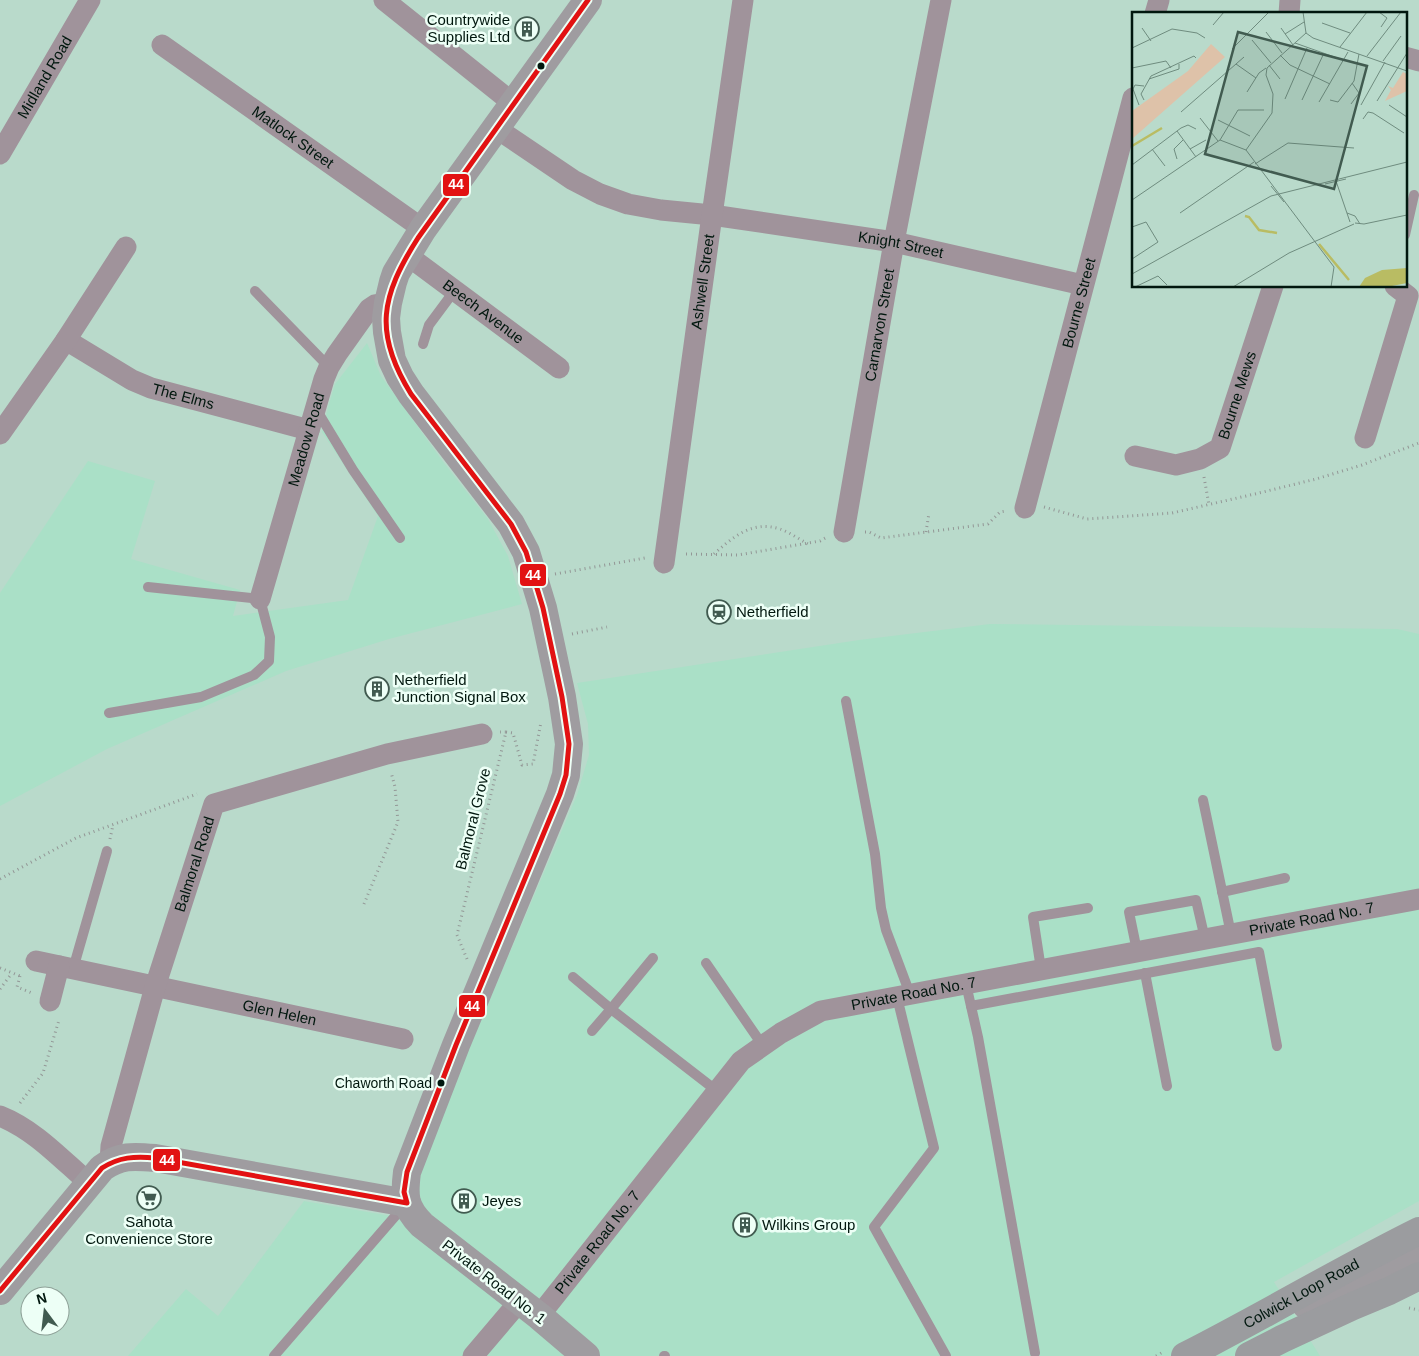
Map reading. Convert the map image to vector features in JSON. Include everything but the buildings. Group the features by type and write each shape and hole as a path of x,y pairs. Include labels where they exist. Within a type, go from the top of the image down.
{"main road":[{"name":"Colwick Loop Road","path":"1185,1356 1238,1330 1325,1280 1417,1251"},
{"name":"Colwick Loop Road","path":"1249,1356 1291,1334 1390,1291 1417,1251"}],"street":[{"name":"Midland Road","path":"0,154 90,0"},
{"path":"384,0 514,104"},
{"path":"0,1291 102,1168 122,1158 134,1156 155,1158 407,1203 404,1192 409,1166 473,1003 560,794 566,775 569,744 554,722 543,608 526,552 511,524 400,377 392,360 387,310 396,272 422,229 588,0"},
{"name":"Ashwell Street","path":"664,563 744,0"},
{"name":"Carnarvon Street","path":"844,532 894,242 941,0"},
{"path":"1151,0 1159,0"},
{"name":"Matlock Street","path":"162,45 422,229"},
{"path":"1406,56 1419,61"},
{"name":"Bourne Street","path":"1025,508 1132,102"},
{"name":"Knight Street","path":"496,128 573,180 600,194 628,204 894,242 1083,285"},
{"path":"0,434 66,340 126,248"},
{"name":"Beech Avenue","path":"407,255 559,368"},
{"name":"Bourne Mews","path":"1135,456 1176,464 1200,460 1220,448 1271,288"},
{"path":"1365,438 1408,296 1398,288"},
{"name":"Meadow Road","path":"260,600 329,367 369,309 375,305 387,310"},
{"name":"The Elms","path":"66,340 132,380 151,388 310,430"},
{"name":"Balmoral Road","path":"110,1163 111,1146 156,987 214,804 387,754 482,734"},
{"name":"Private Road No. 7","path":"473,1356 529,1309 741,1061 781,1032 821,1011 1419,899"},
{"name":"Glen Helen","path":"36,961 403,1039"},
{"path":"55,1009 66,967"},
{"path":"4,1118 35,1135 89,1184"},
{"name":"Private Road No. 1","path":"407,1203 416,1220 422,1226 586,1356"},
{"path":"1206,1356 1417,1251"}],"lane":[{"path":"1406,231 1414,195"},
{"path":"423,344 428,325 455,290"},
{"path":"255,291 329,367"},
{"path":"316,408 353,470 400,538"},
{"path":"109,712 201,697 254,675 268,661 270,637 260,600 148,586"},
{"path":"846,701 875,854 881,908 904,995 934,1148 874,1228 946,1356"},
{"path":"1203,800 1231,934"},
{"path":"66,967 107,851"},
{"path":"1222,892 1286,878"},
{"path":"1137,952 1129,912 1196,900 1205,939"},
{"path":"1041,969 1032,917 1088,908"},
{"path":"971,1006 1259,952 1277,1046"},
{"path":"592,1031 652,958"},
{"path":"706,963 763,1046"},
{"path":"1145,973 1167,1086"},
{"path":"573,977 611,1009 717,1091"},
{"path":"966,984 978,1037 1035,1353"},
{"path":"274,1356 407,1203"}],"path":[{"path":"1204,481 1209,504"},
{"path":"926,532 929,513"},
{"path":"713,554 732,538 760,526 780,529 808,544"},
{"path":"570,571 639,559"},
{"path":"567,635 607,627"},
{"path":"482,734 513,733 522,765 533,764 554,722"},
{"name":"Balmoral Grove","path":"457,936 506,732"},
{"path":"364,904 398,822 395,787 387,754"},
{"path":"0,879 76,838 204,792 214,804"},
{"path":"0,989 12,973"},
{"path":"4,1118 42,1073 55,1009"}],"shaded area":[{"path":"367,343 381,376 444,463 488,519 508,556 522,604 389,639 286,671 107,749 0,806 0,593 88,461 155,481 131,559 240,590 233,616 348,600 378,516 322,432 335,384"},
{"path":"990,624 1397,629 1419,634 1419,1201 1274,1282 1320,1356 128,1356 186,1289 218,1316 304,1201 397,1217 577,795 589,755 588,724 577,683 859,640"}],"transit line":[{"name":"44","path":"0,1291 102,1168 121,1159 134,1157 155,1158 407,1203 404,1192 407,1172 456,1045 560,794 566,775 569,744 562,697 543,608 526,552 511,524 411,394 391,352 386,315 396,278 418,238 588,0"}],"place":[{"name":"Countrywide Supplies Ltd","path":"527,29"},
{"name":"Netherfield","path":"719,612"},
{"name":"Netherfield Junction Signal Box","path":"377,689"},
{"name":"Chaworth Road","path":"441,1083"},
{"name":"Sahota Convenience Store","path":"149,1198"},
{"name":"Jeyes","path":"464,1201"},
{"name":"Wilkins Group","path":"745,1225"}]}
